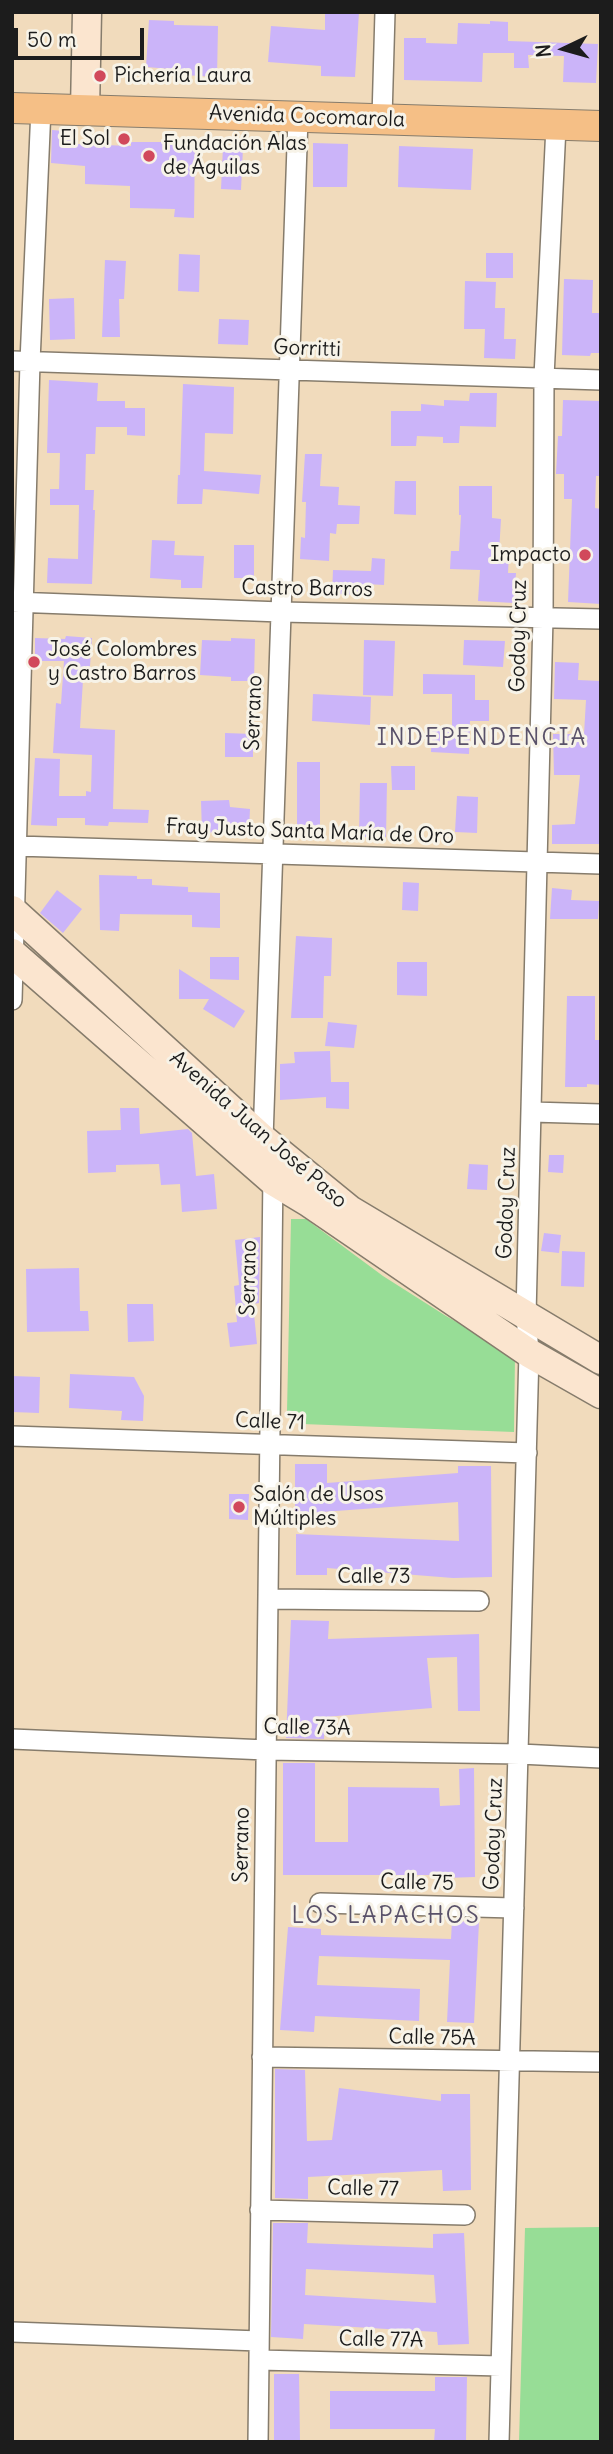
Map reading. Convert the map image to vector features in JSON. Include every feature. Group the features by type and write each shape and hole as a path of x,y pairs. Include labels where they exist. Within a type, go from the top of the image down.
{"main road":[{"path":"85,110 87,12"},
{"name":"Avenida Cocomarola","path":"26,108 601,126"},
{"name":"Avenida Juan José Paso","path":"14,912 263,1139 350,1210 601,1360"},
{"name":"Avenida Juan José Paso","path":"13,953 273,1181 319,1209 529,1353 601,1394"}],"street":[{"path":"382,118 385,12"},
{"path":"12,1000 17,846 26,108"},
{"name":"Serrano","path":"258,2442 273,1181 273,1163 263,1139 298,117"},
{"name":"Godoy Cruz","path":"499,2442 527,1453 529,1353 526,1315 543,617 544,377 556,126"},
{"name":"Gorritti","path":"21,361 601,380"},
{"name":"Castro Barros","path":"18,602 281,612 601,619"},
{"name":"Fray Justo Santa María de Oro","path":"17,846 601,864"},
{"path":"532,1112 601,1114"},
{"name":"Calle 71","path":"12,1436 527,1453"},
{"name":"Calle 73","path":"269,1599 480,1601"},
{"name":"Calle 73A","path":"12,1740 266,1750 601,1758"},
{"name":"Calle 75","path":"320,1903 513,1908"},
{"name":"Calle 75A","path":"262,2057 601,2062"},
{"name":"Calle 77","path":"260,2210 465,2214"},
{"name":"Calle 77A","path":"12,2332 501,2366"}],"green space":[{"path":"291,1219 306,1219 383,1276 515,1355 514,1432 302,1424 287,1412"},
{"path":"601,2227 601,2442 519,2442 525,2228"}],"building":[{"path":"325,12 359,12 355,77 321,76 321,66 268,62 271,26 325,30"},
{"path":"149,20 174,21 174,25 218,26 217,77 183,75 183,70 146,67"},
{"path":"490,21 508,22 508,41 598,44 596,83 563,82 564,56 528,55 529,68 514,68 514,53 483,53 482,82 404,80 404,38 426,38 426,43 457,44 458,23 490,24"},
{"path":"52,130 78,132 77,144 131,146 131,142 163,142 163,137 176,137 176,146 195,146 194,218 174,217 175,209 130,208 130,186 85,184 85,166 51,163"},
{"path":"313,143 348,144 347,187 313,187"},
{"path":"399,146 473,149 471,190 398,187"},
{"path":"223,147 243,148 241,190 221,189"},
{"path":"486,253 513,253 513,278 486,278"},
{"path":"179,254 200,255 199,292 178,291"},
{"path":"105,260 126,261 124,299 119,299 120,337 102,337"},
{"path":"564,279 593,280 592,313 601,313 601,353 591,353 590,356 562,355"},
{"path":"465,281 496,282 495,308 505,308 504,339 516,339 515,359 484,358 485,329 464,329"},
{"path":"74,298 75,339 50,340 49,299"},
{"path":"219,319 249,320 248,345 218,344"},
{"path":"49,380 98,383 97,401 125,401 125,408 145,408 145,436 127,435 127,427 96,427 95,454 86,454 85,490 94,490 95,510 92,584 47,583 48,558 78,559 79,505 50,505 50,489 59,489 60,453 47,453"},
{"path":"183,384 234,387 233,434 205,433 204,471 261,475 259,494 203,489 202,504 177,504"},
{"path":"470,393 497,393 496,427 460,426 459,443 443,443 443,437 417,436 416,446 391,446 391,411 421,411 421,404 444,406 444,400 469,401"},
{"path":"563,400 601,401 601,476 596,476 595,508 601,509 601,604 568,602 572,499 564,499 564,474 556,474 558,436 562,436"},
{"path":"305,454 322,454 320,486 339,487 338,505 360,506 359,524 337,524 336,534 330,533 329,561 300,559 301,537 305,538 306,502 302,502"},
{"path":"395,481 416,481 416,515 394,514"},
{"path":"459,486 492,486 492,518 501,519 499,553 509,553 508,573 516,573 514,603 478,601 480,570 450,569 451,551 459,551"},
{"path":"152,540 175,541 174,555 204,556 202,588 181,588 181,580 150,578"},
{"path":"234,545 254,545 254,578 234,578"},
{"path":"372,558 385,559 384,585 366,584 366,595 332,594 333,570 371,571"},
{"path":"66,636 92,638 89,680 83,680 80,728 115,730 113,809 149,810 148,823 109,822 108,826 85,825 85,818 57,818 57,826 31,825 35,758 60,759 59,796 86,796 86,791 91,792 92,755 53,753 56,703 61,704 64,661 35,661 35,638 65,639"},
{"path":"231,638 255,639 254,681 231,681 231,677 200,675 202,640 231,641"},
{"path":"364,640 395,641 393,696 363,695"},
{"path":"464,640 505,641 503,667 463,665"},
{"path":"555,662 579,663 578,680 601,681 601,844 552,844 552,825 575,824 580,775 554,775 553,734 584,734 586,700 554,699"},
{"path":"423,674 475,675 475,700 489,700 489,721 470,721 469,754 431,752 432,726 452,726 452,694 423,694"},
{"path":"313,694 371,697 370,725 312,721"},
{"path":"225,733 253,734 253,757 225,757"},
{"path":"297,762 320,762 320,834 297,834"},
{"path":"391,766 415,766 415,790 392,790"},
{"path":"360,783 387,783 386,837 359,837"},
{"path":"457,796 478,797 477,833 455,832"},
{"path":"229,800 230,807 250,809 249,829 222,828 222,832 202,833 201,801"},
{"path":"99,875 137,876 137,879 152,879 152,885 188,887 188,892 220,893 220,928 192,927 192,915 120,914 119,931 100,930"},
{"path":"403,882 419,883 418,911 402,910"},
{"path":"552,888 572,890 571,900 599,901 598,919 550,919"},
{"path":"57,890 82,909 63,933 40,913"},
{"path":"296,936 332,938 331,976 324,976 323,1018 291,1018"},
{"path":"210,957 239,957 239,980 210,979"},
{"path":"397,962 427,962 427,996 397,995"},
{"path":"179,969 245,1011 234,1028 203,1009 209,999 179,999"},
{"path":"567,996 595,996 595,1040 601,1040 601,1085 565,1087"},
{"path":"328,1022 357,1025 354,1048 325,1046"},
{"path":"330,1051 331,1082 349,1082 349,1109 326,1108 326,1097 280,1100 280,1064 295,1063 294,1052"},
{"path":"120,1108 139,1108 140,1134 188,1129 192,1133 196,1176 214,1174 217,1209 182,1212 180,1184 161,1185 159,1164 116,1165 116,1172 88,1173 87,1131 121,1130"},
{"path":"549,1155 564,1155 563,1173 548,1172"},
{"path":"469,1164 488,1165 487,1190 467,1189"},
{"path":"544,1233 561,1235 559,1253 541,1251"},
{"path":"260,1237 259,1303 253,1304 257,1344 230,1347 227,1323 237,1322 234,1286 239,1285 235,1240"},
{"path":"562,1251 585,1252 584,1287 561,1286"},
{"path":"79,1268 80,1311 88,1311 89,1331 27,1332 26,1269"},
{"path":"127,1304 153,1304 154,1341 128,1342"},
{"path":"70,1374 134,1377 144,1396 143,1421 121,1420 122,1411 69,1408"},
{"path":"12,1376 40,1377 39,1413 12,1412"},
{"path":"295,1464 327,1464 327,1483 458,1473 458,1466 491,1466 492,1577 453,1578 327,1568 327,1575 296,1575 296,1534 459,1541 458,1502 295,1514"},
{"name":"Salón de Usos Múltiples","path":"229,1494 249,1494 248,1520 229,1519"},
{"path":"291,1620 329,1621 328,1639 479,1634 480,1711 458,1711 457,1657 427,1658 432,1708 325,1717 324,1739 286,1738"},
{"path":"283,1763 315,1763 315,1842 348,1842 348,1787 439,1788 440,1806 460,1805 459,1769 474,1768 475,1877 283,1875"},
{"path":"452,1921 479,1922 474,2023 447,2022 450,1960 319,1956 317,1985 420,1989 419,2021 315,2016 314,2032 280,2030 288,1927 321,1929 321,1935 451,1939"},
{"path":"275,2069 305,2070 307,2141 332,2140 339,2088 441,2101 441,2094 470,2094 471,2190 443,2191 442,2170 308,2177 308,2199 275,2198"},
{"path":"273,2223 308,2223 307,2243 433,2248 433,2234 464,2233 469,2344 438,2345 437,2332 304,2324 303,2339 271,2337","holes":["306,2269 434,2275 436,2303 305,2295"]},
{"path":"274,2374 299,2374 300,2442 274,2442"},
{"path":"435,2377 467,2377 466,2442 434,2442 435,2429 330,2429 330,2391 435,2391"}],"place":[{"name":"Pichería Laura","path":"100,76"},
{"name":"El Sol","path":"124,139"},
{"name":"Fundación Alas de Águilas","path":"149,156"},
{"name":"Impacto","path":"585,555"},
{"name":"José Colombres y Castro Barros","path":"34,662"},
{"name":"Salón de Usos Múltiples","path":"239,1507"}],"district":[{"name":"INDEPENDENCIA","path":"482,738"},
{"name":"LOS LAPACHOS","path":"386,1916"}]}
